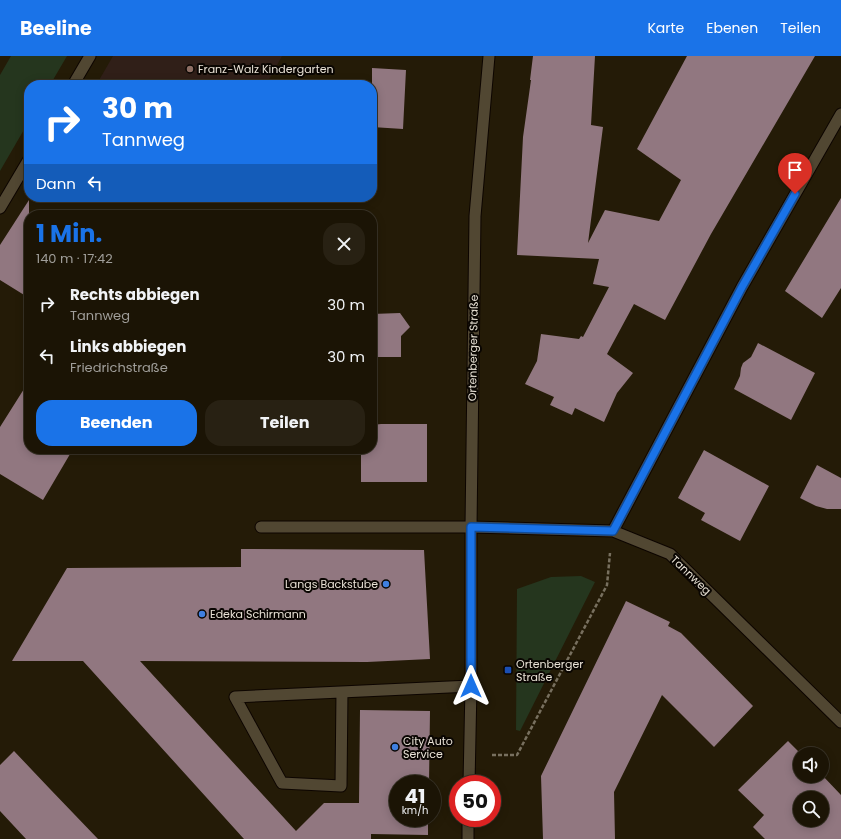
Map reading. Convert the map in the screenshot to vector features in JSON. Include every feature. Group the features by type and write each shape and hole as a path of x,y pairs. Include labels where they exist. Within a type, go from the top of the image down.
{"street":[{"path":"76,80 90,56"},
{"name":"Ortenberger Straße","path":"469,775 476,216 489,56"},
{"path":"613,531 742,287 841,114"},
{"path":"0,208 24,167"},
{"name":"Tannweg","path":"261,527 471,527 613,531 670,554 841,722"},
{"path":"342,692 341,786 282,783 235,697 342,692 471,686"},
{"path":"468,827 468,839"}],"path":[{"path":"469,755 517,755 607,585 613,531"}],"shaded area":[{"name":"Franz-Walz Kindergarten","path":"113,56 282,56 269,80 99,80"}],"green space":[{"path":"11,56 67,56 53,80 24,80 24,130 0,171 0,75"},
{"path":"581,576 595,582 520,731 516,730 517,589 551,577"}],"building":[{"path":"533,56 595,56 591,125 603,127 588,243 605,210 659,221 681,180 637,149 687,56 815,56 711,234 665,320 634,304 607,354 633,373 617,393 604,422 575,408 572,415 550,405 554,397 525,384 537,361 541,334 579,339 581,336 583,337 609,287 593,284 599,259 517,255 523,137"},
{"path":"372,68 406,70 403,129 377,127 377,80 372,80"},
{"path":"841,198 841,288 822,318 785,291"},
{"path":"29,202 29,210 24,210 24,295 0,280 0,245"},
{"path":"400,313 410,327 401,336 401,357 377,357 377,314"},
{"path":"758,343 815,373 791,420 734,389 740,376 743,363 751,357"},
{"path":"24,389 24,454 70,454 43,500 0,474 0,427"},
{"path":"377,424 427,424 427,482 361,482 361,454 377,454"},
{"path":"704,450 769,486 740,541 701,520 705,513 678,498"},
{"path":"817,465 841,478 841,509 827,509 816,506 800,498"},
{"path":"241,549 424,550 430,659 367,662 140,661 296,831 324,803 359,803 360,710 430,711 429,775 389,775 389,827 428,827 428,835 371,834 371,839 244,839 83,661 12,661 67,568 241,567"},
{"path":"626,601 670,622 668,626 681,633 753,706 714,747 662,695 614,792 615,839 543,839 541,776"},
{"path":"788,741 794,747 793,783 829,782 841,795 841,839 765,839 753,827 764,815 738,790"},
{"path":"14,751 98,839 26,839 0,811 0,765"}],"place":[{"name":"Franz-Walz Kindergarten","path":"190,69"},
{"name":"Langs Backstube","path":"386,584"},
{"name":"Edeka Schirmann","path":"202,614"},
{"name":"Ortenberger Straße","path":"508,670"},
{"name":"City Auto Service","path":"395,747"}],"route":[{"path":"471,686 471,527 613,531 742,287 795,194"}]}
